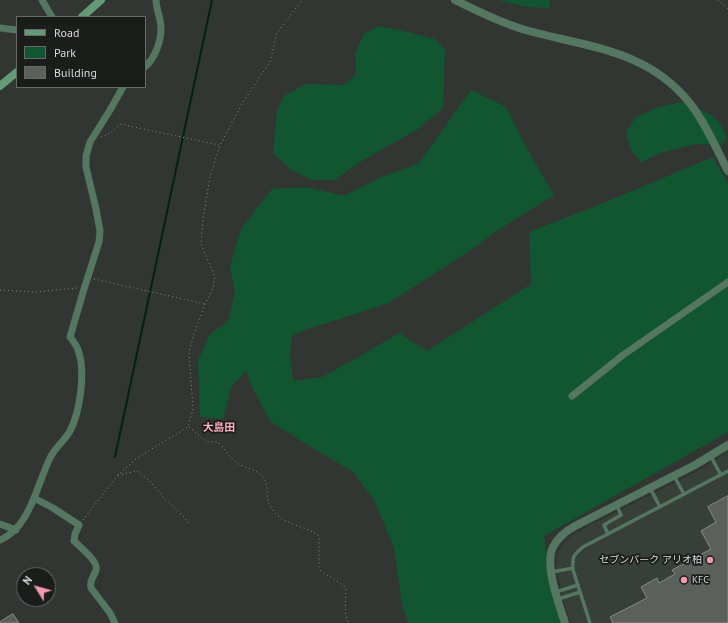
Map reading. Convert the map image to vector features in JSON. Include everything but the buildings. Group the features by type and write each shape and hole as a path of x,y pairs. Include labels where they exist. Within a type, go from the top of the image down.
{"main road":[{"path":"83,16 102,0"},
{"path":"0,86 16,73"}],"street":[{"path":"42,0 51,16"},
{"path":"146,66 150,63 160,42 161,27 156,0"},
{"path":"455,0 477,11 521,29 621,54 654,70 678,90 689,102 710,136 728,171"},
{"path":"0,28 16,30"},
{"path":"0,540 16,530 23,520 34,498 51,456 70,431 77,413 82,374 78,350 70,337 99,242 100,231 86,167 86,156 90,142 122,88"},
{"path":"572,396 623,355 728,282"},
{"path":"565,623 552,572 552,548 560,537 575,526 674,476 728,445"},
{"path":"34,498 53,508 79,525 74,534 74,541 97,565 90,583 91,588 110,613 115,623"},
{"path":"0,524 16,530"}],"lane":[{"path":"711,456 721,475"},
{"path":"590,623 573,568 573,557 576,553 583,547 728,471"},
{"path":"674,476 684,494"},
{"path":"650,488 660,507"},
{"path":"608,534 604,525 621,516 616,505"},
{"path":"552,572 573,568"},
{"path":"557,595 578,585"},
{"path":"557,595 580,592"}],"path":[{"path":"79,525 118,475 138,458 188,427 193,409 189,352 205,304 213,288 215,277 201,244 203,219 210,176 220,145 243,102 270,62 277,33 302,0"},
{"path":"718,0 728,9"},
{"path":"94,135 101,137 108,135 120,124 220,145"},
{"path":"87,278 205,304"},
{"path":"0,290 35,292 75,288 84,289"},
{"path":"188,427 207,442 218,442 234,461 250,468 264,477 267,487 268,502 276,514 285,521 313,531 320,536 319,564 321,571 343,585 346,589 345,610 347,622 349,623"},
{"path":"118,475 137,472 150,481 190,525"}],"shaded area":[{"path":"728,452 728,623 571,623 563,599 557,569 558,554 563,544 573,535 587,527 702,469"}],"green space":[{"path":"498,0 549,0 550,8 527,7"},
{"path":"378,26 435,39 445,49 443,108 418,129 360,162 334,180 311,180 290,169 273,153 277,110 284,96 305,84 344,85 356,74 355,53 364,34"},
{"path":"471,90 506,107 525,145 554,195 495,232 477,246 389,303 302,331 292,336 290,353 293,381 322,377 399,333 427,351 531,284 529,232 596,206 713,157 728,183 728,432 544,536 549,575 561,623 408,623 402,604 394,548 374,500 353,472 270,421 251,385 246,371 231,387 223,419 200,417 198,360 210,334 228,321 235,292 230,266 241,229 272,189 307,187 344,196 381,177 418,164"},
{"path":"681,102 710,114 715,118 724,130 727,139 720,145 696,144 663,152 641,162 631,150 626,132 636,117 659,107"}],"waterway":[{"path":"115,457 212,0"}],"place":[{"name":"セブンパーク アリオ柏","path":"710,560"},
{"name":"KFC","path":"684,580"}],"district":[{"name":"大島田","path":"219,428"}]}
